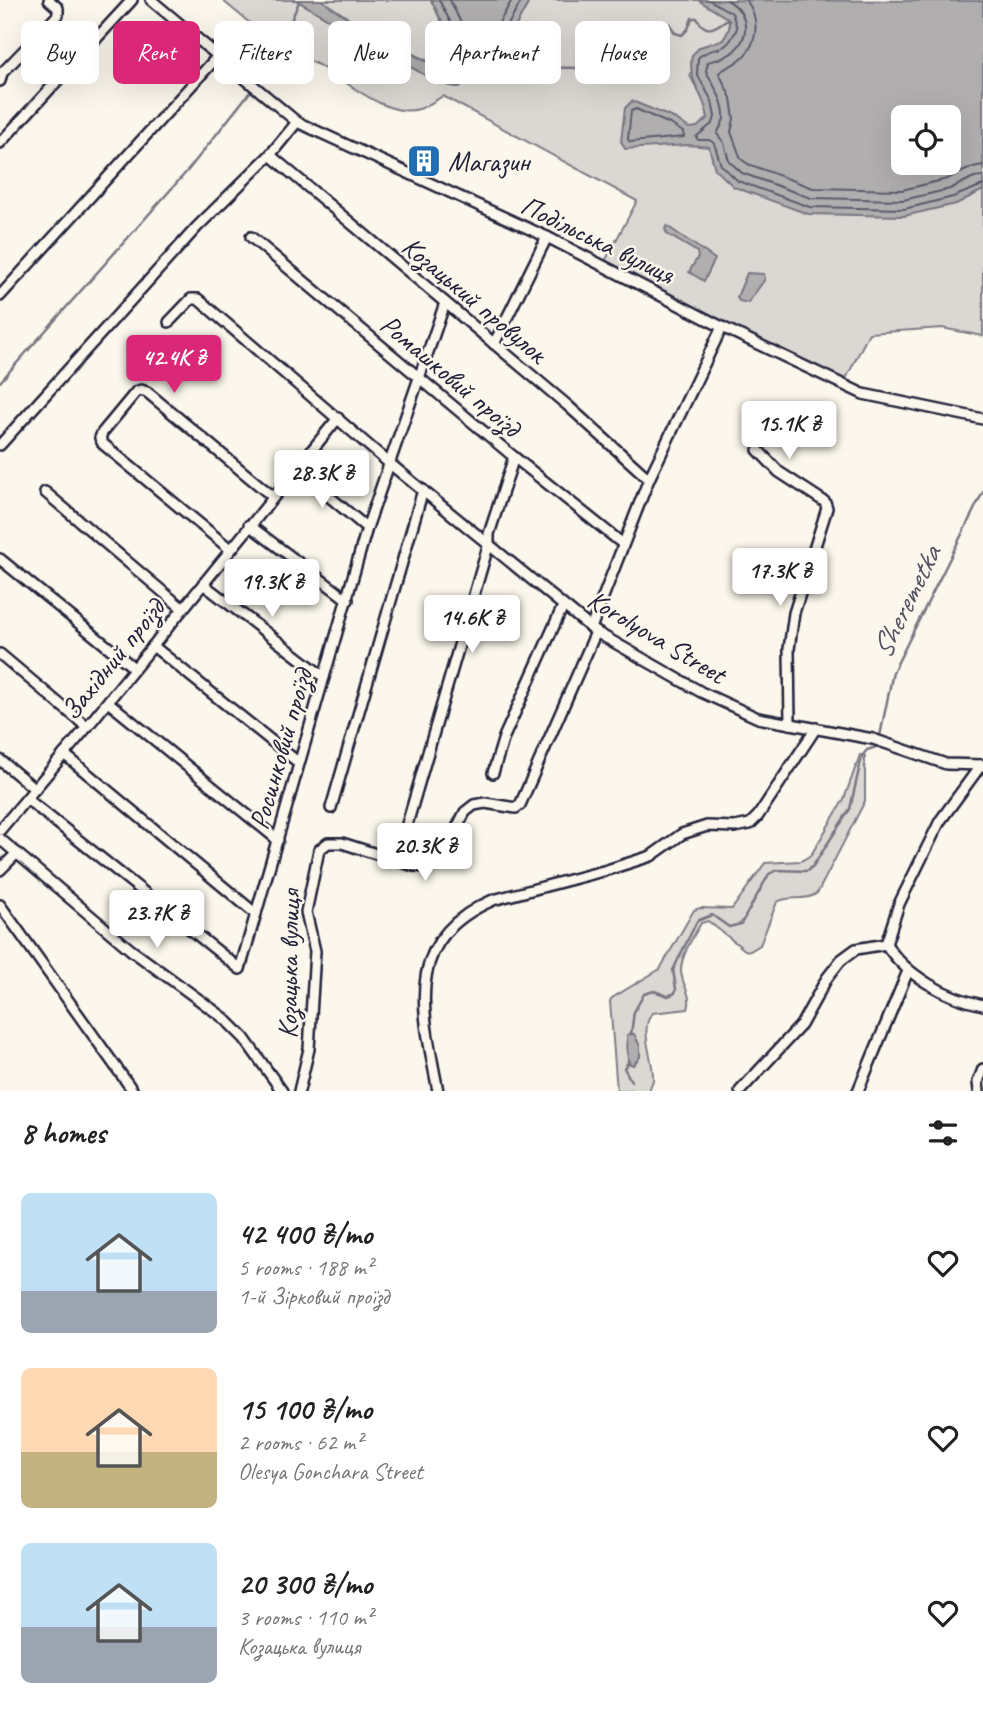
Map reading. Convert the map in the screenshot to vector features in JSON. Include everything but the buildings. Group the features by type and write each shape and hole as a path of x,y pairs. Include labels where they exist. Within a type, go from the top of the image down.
{"street":[{"path":"1,75 58,15 59,10 49,0"},
{"path":"0,142 132,0"},
{"name":"Подільська вулиця","path":"151,0 214,53"},
{"path":"0,296 214,60"},
{"name":"Подільська вулиця","path":"252,84 297,122 547,237 722,327 863,394 983,419"},
{"path":"0,445 197,227 270,155 297,122"},
{"name":"Козацький провулок","path":"270,155 567,405 649,479"},
{"name":"Ромашковий проїзд","path":"251,237 514,457 623,544"},
{"path":"494,344 547,237"},
{"name":"Korolyova Street","path":"169,322 191,299 198,299 389,463 593,630 728,706 767,721 873,739 939,762 960,766 982,765"},
{"name":"Росинковий проїзд","path":"27,799 240,969 367,528 444,303"},
{"name":"Козацька вулиця","path":"299,1091 309,1049 315,951 306,912 319,850 328,843 342,843 414,866 431,867 439,863 465,812 474,805 485,803 516,808 520,805 593,630 649,479 722,327"},
{"path":"230,549 103,444 100,439 102,433 136,392 147,392 272,496"},
{"name":"Західний проїзд","path":"0,830 338,418"},
{"path":"758,450 779,472 825,502 827,508 794,613 789,649 790,724"},
{"path":"401,845 489,543 489,534 514,457"},
{"path":"296,469 367,528"},
{"path":"331,808 423,490"},
{"path":"45,492 182,608"},
{"path":"249,525 348,600"},
{"path":"0,559 134,668"},
{"path":"203,584 324,677"},
{"path":"493,773 504,737 563,606"},
{"path":"153,646 299,763"},
{"path":"0,654 87,727"},
{"path":"107,702 278,840"},
{"path":"438,1091 426,1026 423,990 433,954 440,940 457,922 493,900 651,856 682,834 707,826 735,827 750,824 758,817 816,728"},
{"path":"64,754 256,914"},
{"path":"0,760 35,789"},
{"path":"886,944 903,895 940,821 982,765"},
{"path":"0,839 131,950 224,1018 244,1038 282,1091"},
{"path":"0,870 18,853"},
{"path":"0,905 133,1091"},
{"path":"886,944 908,971 956,998 983,1005"},
{"path":"740,1091 801,1026 827,978 841,960 856,949 886,944"},
{"path":"858,1091 908,971"},
{"path":"979,1091 978,1082 983,1069"}],"shaded area":[{"path":"222,0 296,0 332,21 328,21 328,71 314,63 314,21 247,21"},
{"path":"321,0 431,0 441,21 425,21 425,60 411,52 411,21 352,21"},
{"path":"530,0 698,0 727,18 729,24 723,40 700,47 690,76 706,105 708,118 956,204 983,190 983,336 942,328 869,333 843,385 603,265 637,201 443,96 419,109 405,110 375,101 348,84 411,84 411,67 425,75 425,84 460,87 463,84 561,84 561,21 518,21"},
{"path":"860,755 865,756 865,801 818,892 809,897 777,902 760,945 750,951 708,921 701,923 688,946 681,970 689,999 688,1009 652,1013 648,1020 647,1037 653,1073 649,1091 617,1091 610,1001 612,998 660,969 694,910 732,909 765,863 801,861 811,855 844,799"}],"water":[{"path":"296,0 321,0 352,21 332,21"},
{"path":"431,0 530,0 518,21 442,21"},
{"path":"698,0 983,1 983,190 956,204 904,216 808,214 734,187 715,169 709,147 688,145 625,149 621,141 625,108 632,101 676,119 689,128 697,127 708,118 692,73 692,55 700,47 723,40 728,32 728,21"},
{"path":"411,54 425,61 425,75 411,67"},
{"path":"667,226 715,259 704,281 689,272 698,257 697,252 667,234"},
{"path":"747,273 764,274 765,279 748,303 739,301 737,297"},
{"path":"631,1033 640,1046 640,1057 633,1065 628,1063 627,1035"}],"waterway":[{"path":"291,21 299,2"},
{"path":"561,68 606,65 615,61 622,48 638,34 652,43 656,41 663,24 670,24 675,33 682,35 688,29 692,18 697,18 707,28 718,26 726,20 730,21"},
{"path":"0,382 189,169 250,92"},
{"name":"Sheremetka","path":"880,736 893,672 983,492"},
{"name":"Sheremetka","path":"631,1034 634,1012 644,994 654,991 668,996 675,993 673,970 697,921 712,915 729,927 741,924 769,874 777,870 807,871 813,866 850,809 862,756 867,750 876,747"},
{"name":"Sheremetka","path":"629,1061 624,1068 631,1081"}],"place":[{"name":"Магазин","path":"424,161"}]}
